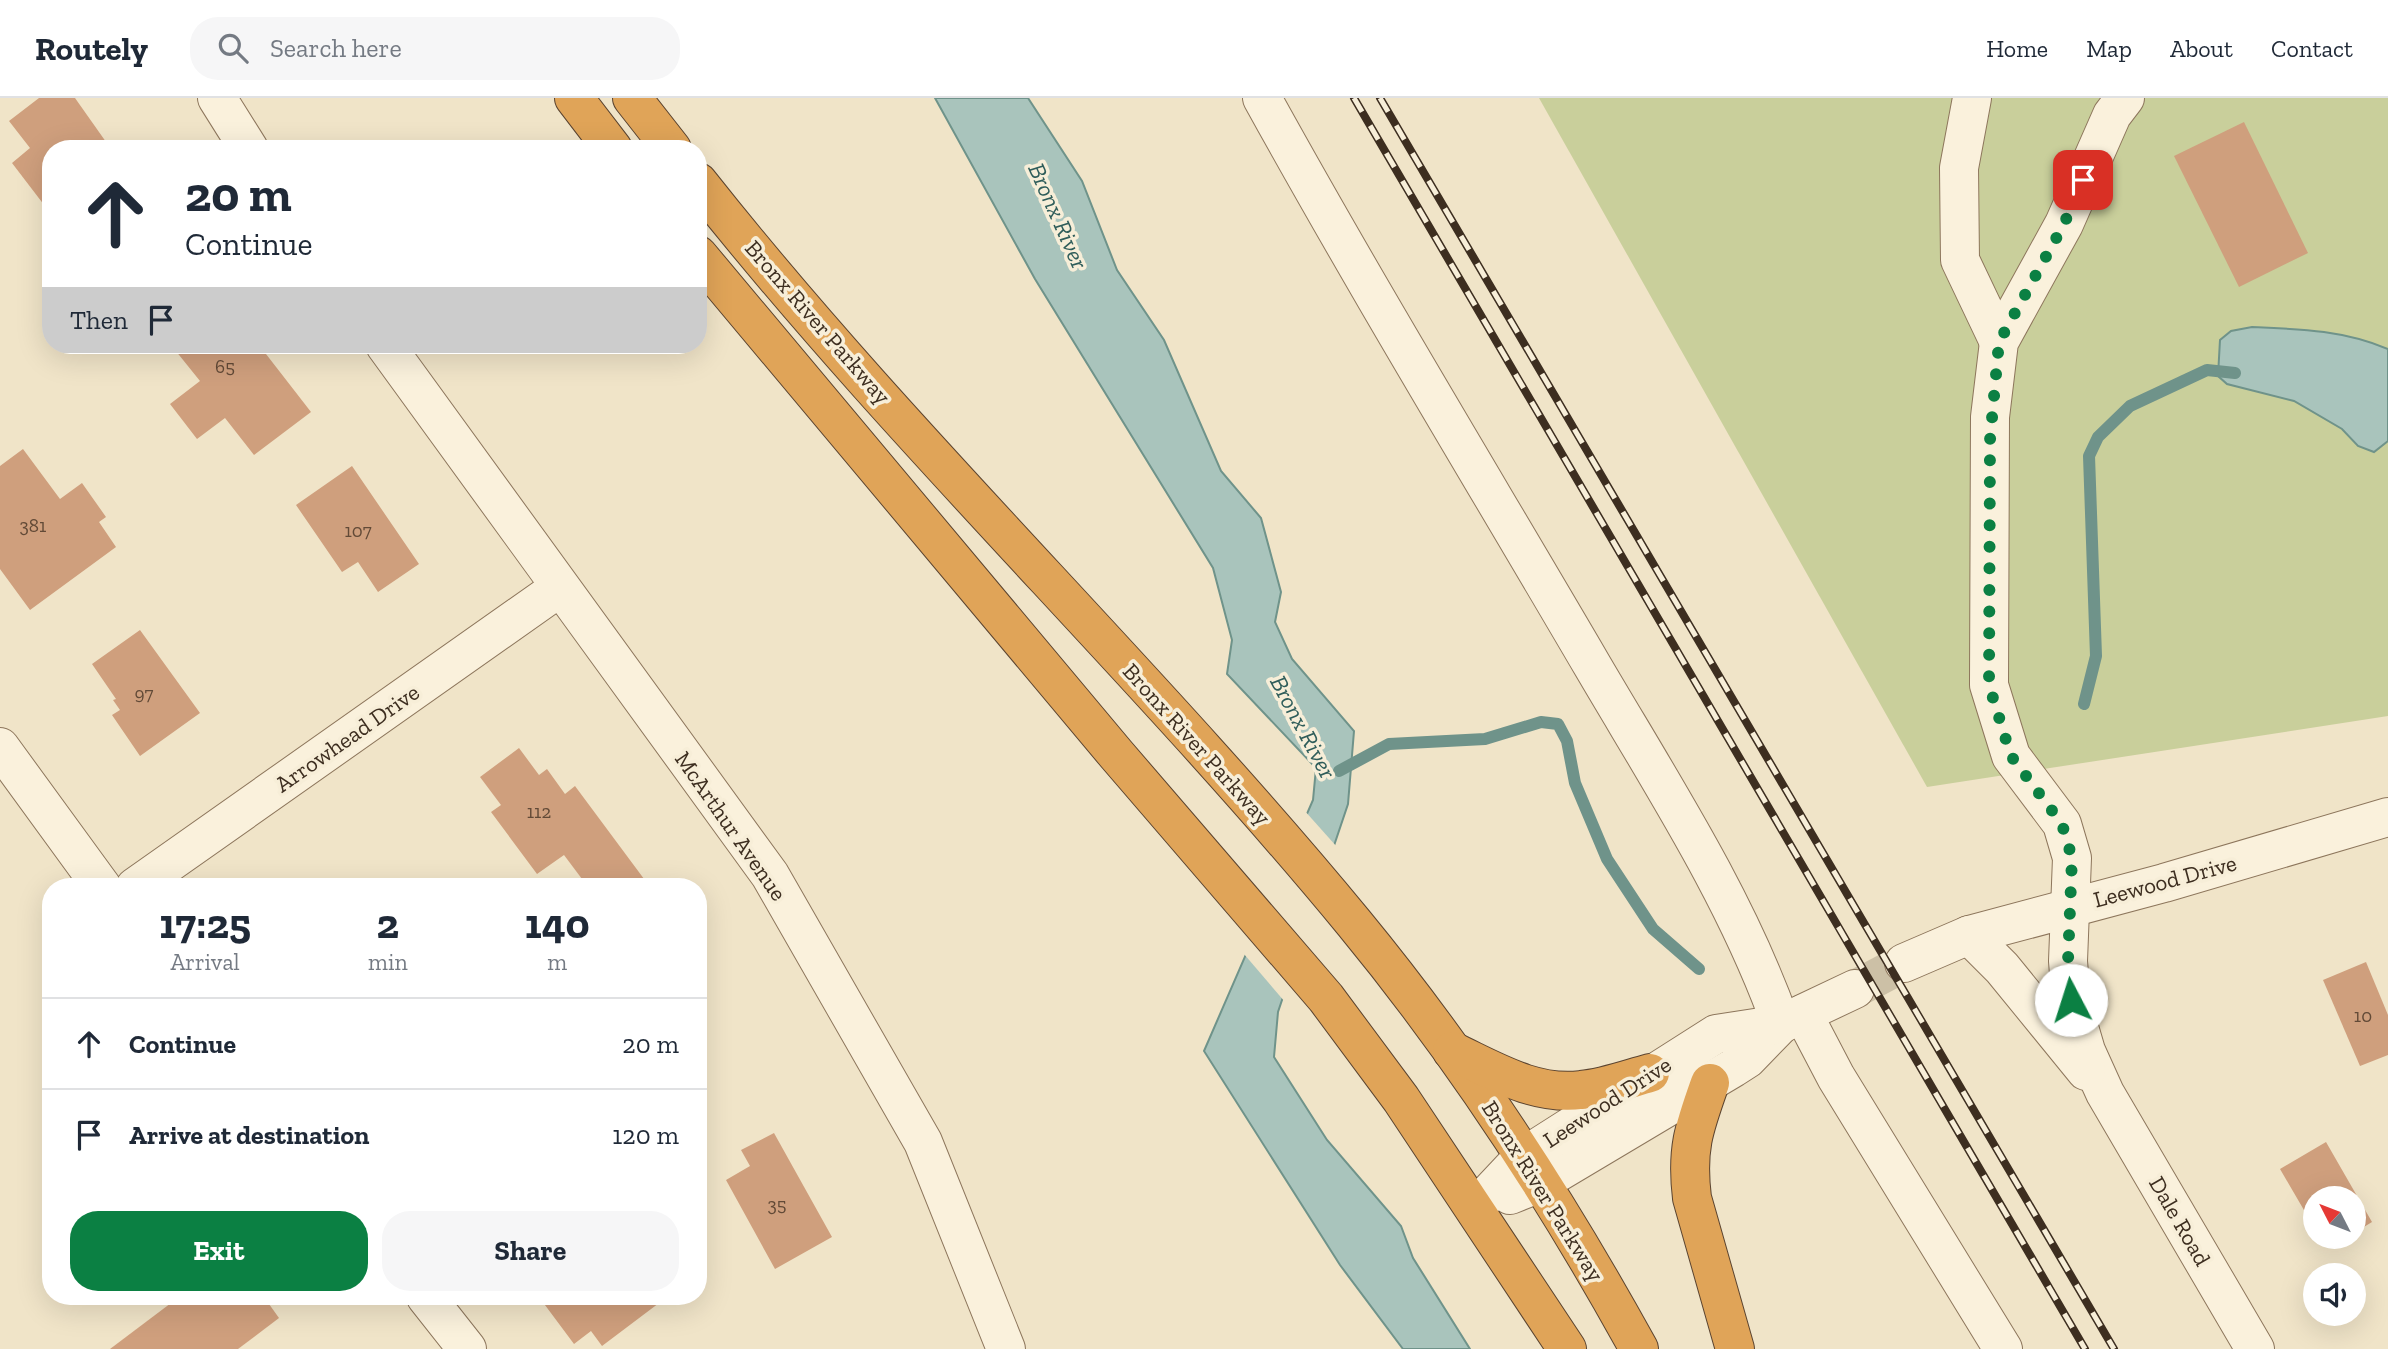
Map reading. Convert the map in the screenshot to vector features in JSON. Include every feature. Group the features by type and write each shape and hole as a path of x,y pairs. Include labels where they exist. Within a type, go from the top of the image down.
{"highway":[{"path":"574,98 606,140"},
{"path":"632,98 665,140"},
{"name":"Bronx River Parkway","path":"707,193 811,317 1276,832 1356,925 1450,1049 1532,1170 1577,1240 1639,1349"},
{"name":"Bronx River Parkway","path":"707,266 1116,754 1326,998 1401,1099 1567,1349"},
{"path":"1450,1049 1516,1081 1546,1089 1583,1090 1650,1073"},
{"path":"1710,1083 1689,1149 1689,1172 1692,1198 1735,1349"}],"street":[{"path":"217,98 243,140"},
{"path":"1262,98 1655,772 1734,915 1763,974 1792,1019 1836,1077 2003,1349"},
{"path":"1972,98 1959,168 1960,260 1999,342"},
{"path":"1999,342 2064,224 2112,115 2124,98"},
{"name":"Dale Road","path":"1999,342 1990,416 1989,685 2011,756 2062,824 2072,858 2068,961 2071,1000 2086,1051 2105,1093 2255,1349"},
{"name":"McArthur Avenue","path":"391,354 770,875 923,1142 995,1347"},
{"name":"Arrowhead Drive","path":"148,878 559,588"},
{"path":"0,747 95,878"},
{"name":"Leewood Drive","path":"1904,963 1969,935 2164,883 2388,817"},
{"name":"Dale Road","path":"1969,935 2003,968 2105,1093"},
{"name":"Leewood Drive","path":"1475,1208 1532,1170 1650,1073 1716,1034 1792,1019 1855,989"},
{"name":"Leewood Drive","path":"1532,1170 1710,1083 1747,1059 1792,1019"},
{"path":"432,1305 467,1349"}],"green space":[{"path":"1539,98 2388,98 2388,716 1927,787"}],"water":[{"name":"Bronx River","path":"935,98 1028,98 1082,181 1117,270 1164,340 1221,471 1261,518 1281,592 1275,622 1292,659 1354,731 1348,804 1278,1012 1274,1057 1327,1140 1401,1226 1413,1258 1470,1349 1403,1349 1340,1265 1204,1051 1313,800 1316,768 1227,674 1232,640 1213,568 1035,279"},
{"path":"2252,327 2338,334 2388,349 2388,441 2374,452 2358,446 2342,429 2294,401 2227,384 2218,376 2220,340 2231,331"}],"pier":[{"path":"1304,810 1337,847 1285,1002 1244,954"}],"building":[{"path":"39,98 75,98 105,140 42,140 42,202 12,163 30,148 9,121"},
{"path":"2244,122 2308,253 2239,287 2174,156"},
{"path":"178,354 266,354 311,412 254,455 225,418 197,439 170,404 200,381"},
{"path":"23,449 60,499 82,483 106,517 99,522 116,547 30,610 0,569 0,466"},
{"path":"352,466 419,564 378,592 358,562 342,572 296,505"},
{"path":"140,630 200,713 140,756 112,715 120,710 113,700 116,699 92,664"},
{"path":"519,748 539,775 547,769 565,794 575,786 643,878 581,878 564,855 537,874 491,812 501,805 480,777"},
{"path":"2366,962 2388,1015 2388,1055 2360,1066 2323,980"},
{"path":"774,1133 832,1237 775,1269 726,1180 750,1166 741,1150"},
{"path":"2326,1142 2351,1186 2303,1186 2303,1208 2280,1169"},
{"path":"2366,1212 2372,1222 2366,1226"},
{"path":"168,1305 270,1305 279,1318 238,1349 110,1349"},
{"path":"545,1305 656,1305 602,1346 591,1331 574,1344"}],"waterway":[{"path":"2084,704 2096,656 2089,456 2098,437 2130,406 2207,370 2235,373"},
{"name":"Bronx River","path":"1339,771 1389,744 1485,739 1541,722 1558,724 1567,741 1575,783 1607,859 1653,929 1699,969"}],"tunnel":[{"path":"1855,989 1904,963"}],"railway":[{"path":"1354,98 2085,1349"},
{"path":"1380,98 2114,1349"}],"route":[{"path":"2071,1000 2068,961 2072,858 2062,824 2011,756 1989,685 1990,416 1999,342 2064,224 2083,180"}]}
